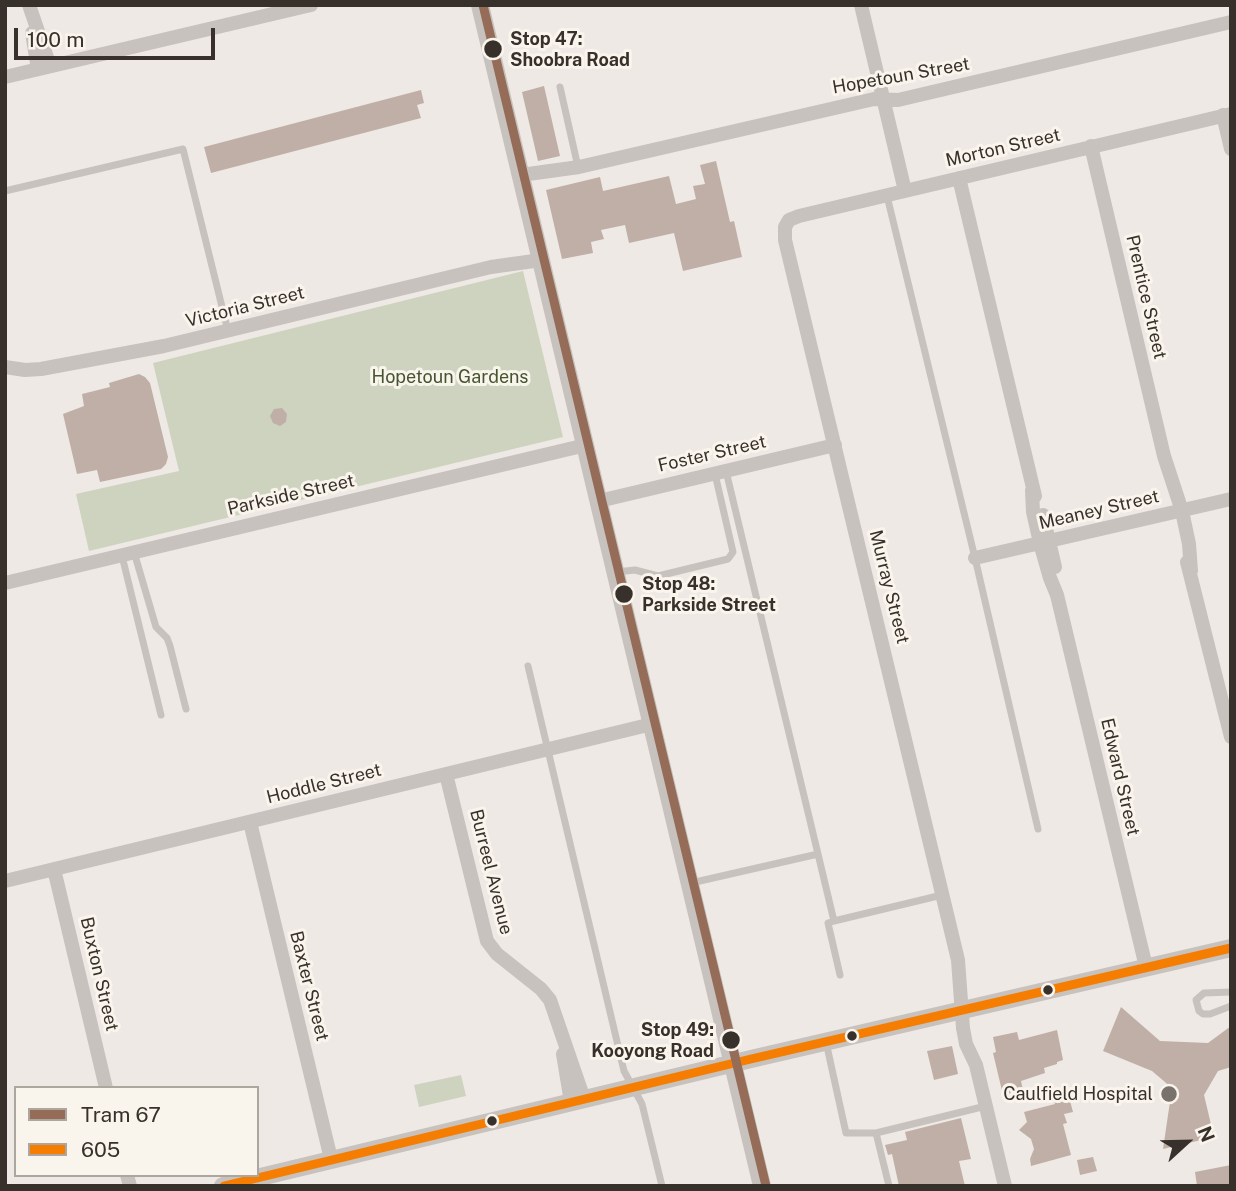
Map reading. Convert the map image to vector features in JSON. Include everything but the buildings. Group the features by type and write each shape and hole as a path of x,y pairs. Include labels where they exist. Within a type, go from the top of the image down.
{"street":[{"path":"28,5 44,68"},
{"path":"5,77 311,5"},
{"path":"480,5 762,1186"},
{"path":"860,5 905,191"},
{"name":"Hopetoun Street","path":"522,181 874,99 898,100 1231,22"},
{"path":"1227,114 1231,149"},
{"name":"Morton Street","path":"787,223 794,217 1227,114"},
{"name":"Prentice Street","path":"1091,146 1177,512 1181,545 1191,571 1231,737"},
{"name":"Edward Street","path":"958,178 1032,489 1033,512 1057,577 1057,595 1146,967"},
{"name":"Murray Street","path":"787,223 785,240 958,960 967,980 966,1009 976,1065 1005,1186"},
{"name":"Victoria Street","path":"5,367 41,369 164,346 540,255"},
{"name":"Parkside Street","path":"5,583 586,445"},
{"name":"Foster Street","path":"599,500 835,445"},
{"name":"Meaney Street","path":"975,558 1231,499"},
{"name":"Hoddle Street","path":"5,881 652,724"},
{"name":"Burreel Avenue","path":"446,774 487,941 497,954 546,994 575,1069 578,1101"},
{"name":"Baxter Street","path":"250,822 331,1159"},
{"name":"Buxton Street","path":"54,869 106,1086"},
{"path":"223,1186 734,1063 1231,948"}],"lane":[{"path":"560,87 579,167"},
{"path":"5,191 183,149 228,331"},
{"path":"887,195 1038,829"},
{"path":"616,572 635,570 658,576 729,559 733,552 720,472"},
{"path":"720,472 834,921"},
{"path":"128,554 156,626 167,638 170,646 186,709"},
{"path":"128,554 161,715"},
{"path":"528,666 624,1071 642,1104 662,1186"},
{"path":"691,884 818,854"},
{"path":"840,975 828,923 943,895"},
{"path":"1231,992 1204,993 1196,1000 1199,1012 1203,1014 1231,1006"},
{"path":"825,1042 846,1133 876,1133 986,1106"},
{"path":"876,1133 889,1186"}],"green space":[{"name":"Hopetoun Gardens","path":"523,271 563,437 89,551 76,494 179,471 153,363"},
{"path":"461,1075 466,1096 419,1107 414,1085"}],"tram line":[{"name":"67","path":"483,5 766,1186"}],"transit line":[{"name":"605","path":"224,1186 751,1059 1231,948"}],"place":[{"name":"Stop 47: Shoobra Road","path":"493,49"},
{"name":"Stop 48: Parkside Street","path":"624,594"},
{"name":"Stop 49: Kooyong Road","path":"731,1040"},
{"name":"Caulfield Hospital","path":"1169,1094"}]}
